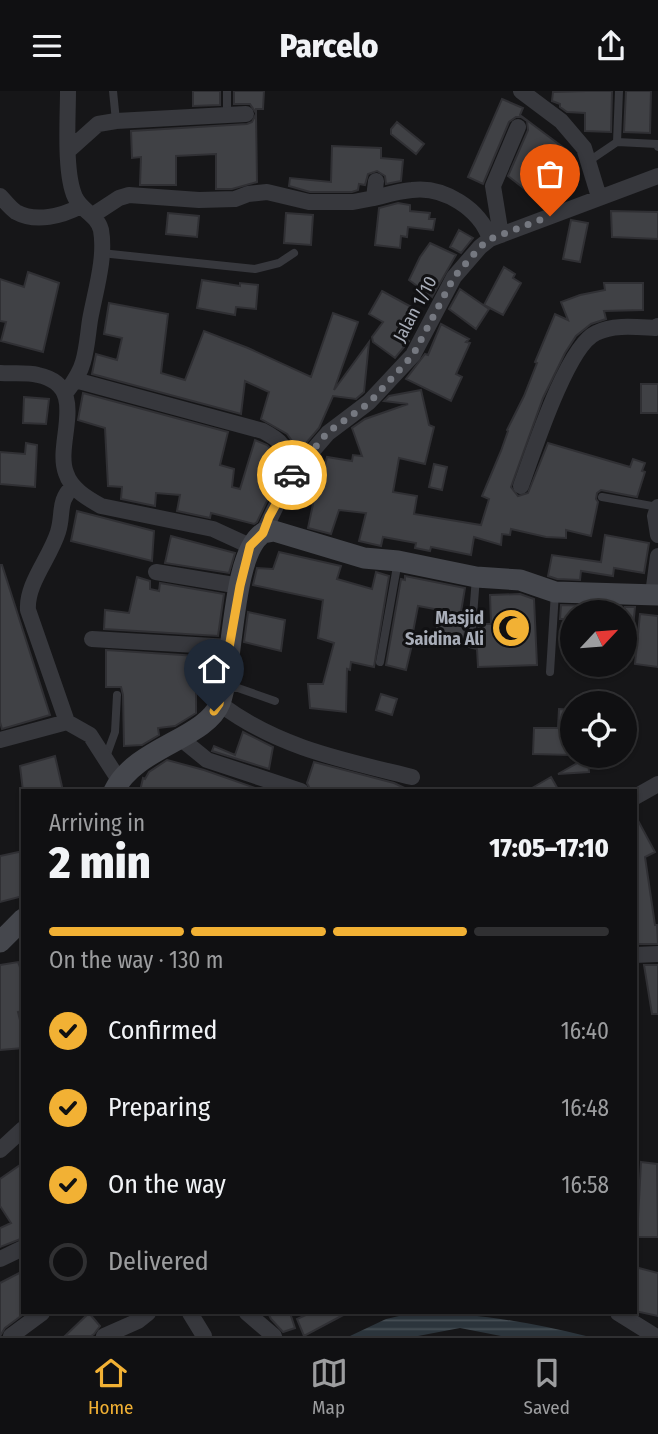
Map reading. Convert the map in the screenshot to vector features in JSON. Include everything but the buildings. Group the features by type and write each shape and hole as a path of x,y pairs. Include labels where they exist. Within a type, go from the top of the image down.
{"street":[{"path":"65,394 83,362 102,234 99,222 75,197 70,174 68,91"},
{"path":"529,94 561,121 584,148 599,197"},
{"path":"69,150 98,124 246,114"},
{"path":"496,237 493,185 518,127"},
{"path":"654,178 658,195"},
{"name":"Jalan 1/10","path":"257,539 290,477 328,432 369,403 413,355 454,277 480,247 496,237 654,178"},
{"path":"374,198 376,181"},
{"path":"0,196 14,211 26,216 50,217 87,210 129,195 199,200 235,199 247,194 267,192 309,202 353,202 414,189 444,194 476,213 496,237"},
{"path":"520,486 545,420 574,356 585,340 610,328 658,326"},
{"path":"0,373 38,375 54,381 65,394 69,415 62,448 65,472 73,486 101,506 257,539 274,531 364,558 398,561 476,577 520,579 555,592 655,594 658,556"},
{"path":"75,380 263,431 281,440 284,445 290,477"},
{"path":"73,486 64,495 59,529 49,557 31,587 27,600 28,610 67,722 90,736 105,759 117,786 159,748 201,726 221,696 240,586 257,539"},
{"path":"658,507 654,516 658,535"},
{"path":"156,572 240,586"},
{"path":"92,639 230,647"},
{"path":"221,696 239,719 305,750 412,777"},
{"path":"0,740 67,722"},
{"path":"180,738 207,760 295,789"},
{"path":"637,796 658,784"},
{"path":"0,942 21,921"},
{"path":"637,955 658,954"},
{"path":"0,1150 21,1131"},
{"path":"0,1259 21,1249"},
{"path":"19,1333 42,1314"},
{"path":"104,1336 138,1321 147,1314"},
{"path":"191,1314 204,1336"},
{"path":"248,1314 274,1336"},
{"path":"620,1314 655,1336"}],"lane":[{"path":"113,91 116,121"},
{"path":"227,91 227,115"},
{"path":"617,142 619,91"},
{"path":"589,161 617,142 658,145 658,138"},
{"path":"101,253 254,269 279,263 294,253"},
{"path":"602,497 658,507"},
{"path":"380,661 398,561"},
{"path":"471,642 476,577"},
{"path":"550,672 555,592"},
{"path":"221,696 238,688 275,701"},
{"path":"105,759 115,732 117,695"}],"shaded area":[{"path":"408,1314 457,1314 542,1326 586,1336 501,1336 460,1328 418,1336 350,1336 386,1319"}],"way so far":[{"path":"292,475 328,432 369,403 413,355 454,277 480,247 490,239 550,216"}],"place":[{"name":"Masjid Saidina Ali","path":"511,628"}],"route":[{"path":"214,711 219,704 240,586 250,546 263,533 292,475"}]}
